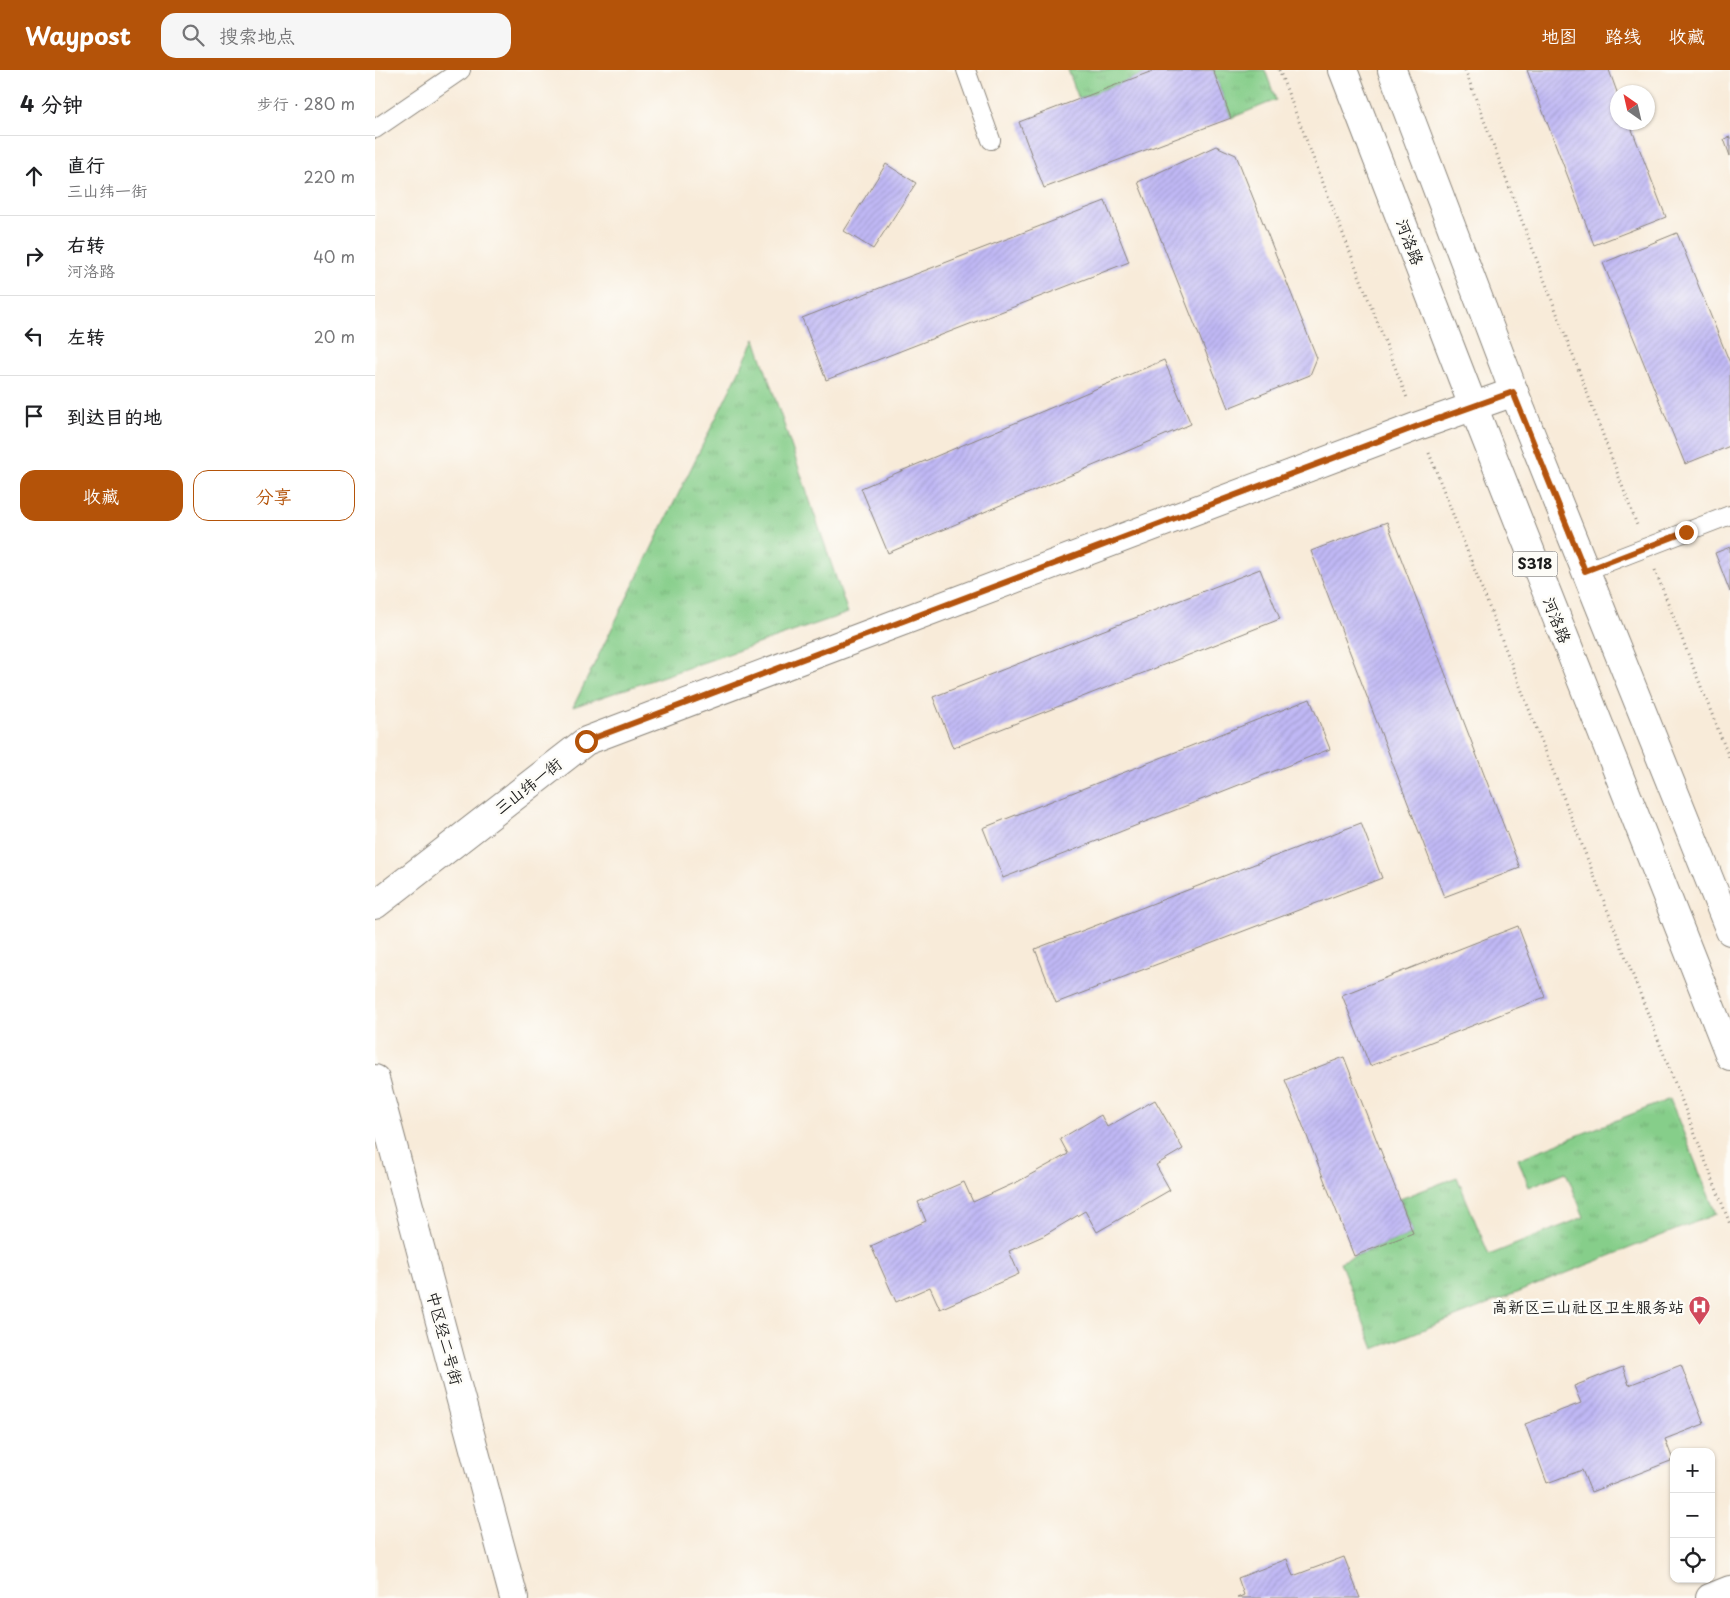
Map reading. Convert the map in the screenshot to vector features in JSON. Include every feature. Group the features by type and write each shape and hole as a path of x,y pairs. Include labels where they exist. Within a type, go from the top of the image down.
{"main road":[{"name":"河洛路","path":"1343,70 1473,406 1730,1056"},
{"name":"S318","path":"1392,70 1513,392 1730,931"},
{"name":"三山纬一街","path":"375,905 586,741 1418,426 1513,392"},
{"name":"中区经二号街","path":"375,1079 514,1598"},
{"path":"1710,1598 1730,1590"}],"lane":[{"path":"375,129 461,70"},
{"path":"966,70 991,140"},
{"path":"1585,571 1730,515"}],"path":[{"path":"1279,70 1730,1224"},
{"path":"1465,70 1646,547 1730,760"}],"green space":[{"path":"1068,70 1155,70 1079,99"},
{"path":"1213,70 1265,70 1276,100 1231,118"},
{"path":"755,339 848,613 573,707"},
{"path":"1670,1099 1716,1214 1374,1349 1340,1262 1413,1233 1400,1199 1457,1177 1489,1255 1584,1217 1566,1172 1529,1187 1518,1159"}],"building":[{"path":"1155,70 1213,70 1231,118 1044,188 1019,122"},
{"path":"1527,70 1609,70 1614,85 1610,85 1610,130 1632,130 1666,217 1594,245"},
{"path":"1730,137 1730,156 1724,139"},
{"path":"1216,146 1236,155 1317,358 1310,375 1228,408 1138,182"},
{"path":"886,164 916,183 873,249 844,231"},
{"path":"1105,201 1129,262 826,380 802,318"},
{"path":"1677,233 1730,363 1730,446 1685,464 1603,263"},
{"path":"1164,360 1191,424 888,553 861,488"},
{"path":"1387,522 1520,868 1444,897 1311,551"},
{"path":"1730,547 1730,592 1715,553"},
{"path":"1260,569 1280,619 953,748 933,697"},
{"path":"1310,699 1330,749 1003,878 983,828"},
{"path":"1361,823 1382,878 1056,1003 1035,949"},
{"path":"1518,926 1545,997 1370,1066 1342,995"},
{"path":"1344,1057 1413,1233 1354,1256 1285,1080"},
{"path":"1155,1100 1183,1149 1156,1165 1170,1190 1097,1232 1085,1211 1043,1236 1009,1251 1019,1274 940,1309 930,1287 896,1302 871,1246 926,1221 918,1202 964,1182 973,1202 1019,1181 1068,1154 1060,1139 1101,1115 1107,1127"},
{"path":"1681,1365 1704,1424 1665,1439 1670,1452 1670,1461 1591,1492 1582,1470 1547,1483 1525,1424 1581,1403 1574,1386 1623,1367 1629,1385"},
{"path":"1344,1557 1360,1598 1237,1598 1244,1595 1238,1578 1287,1559 1293,1576"}],"place":[{"name":"高新区三山社区卫生服务站","path":"1700,1326"}],"route":[{"path":"586,741 1418,426 1513,392 1585,571 1686,532"}]}
